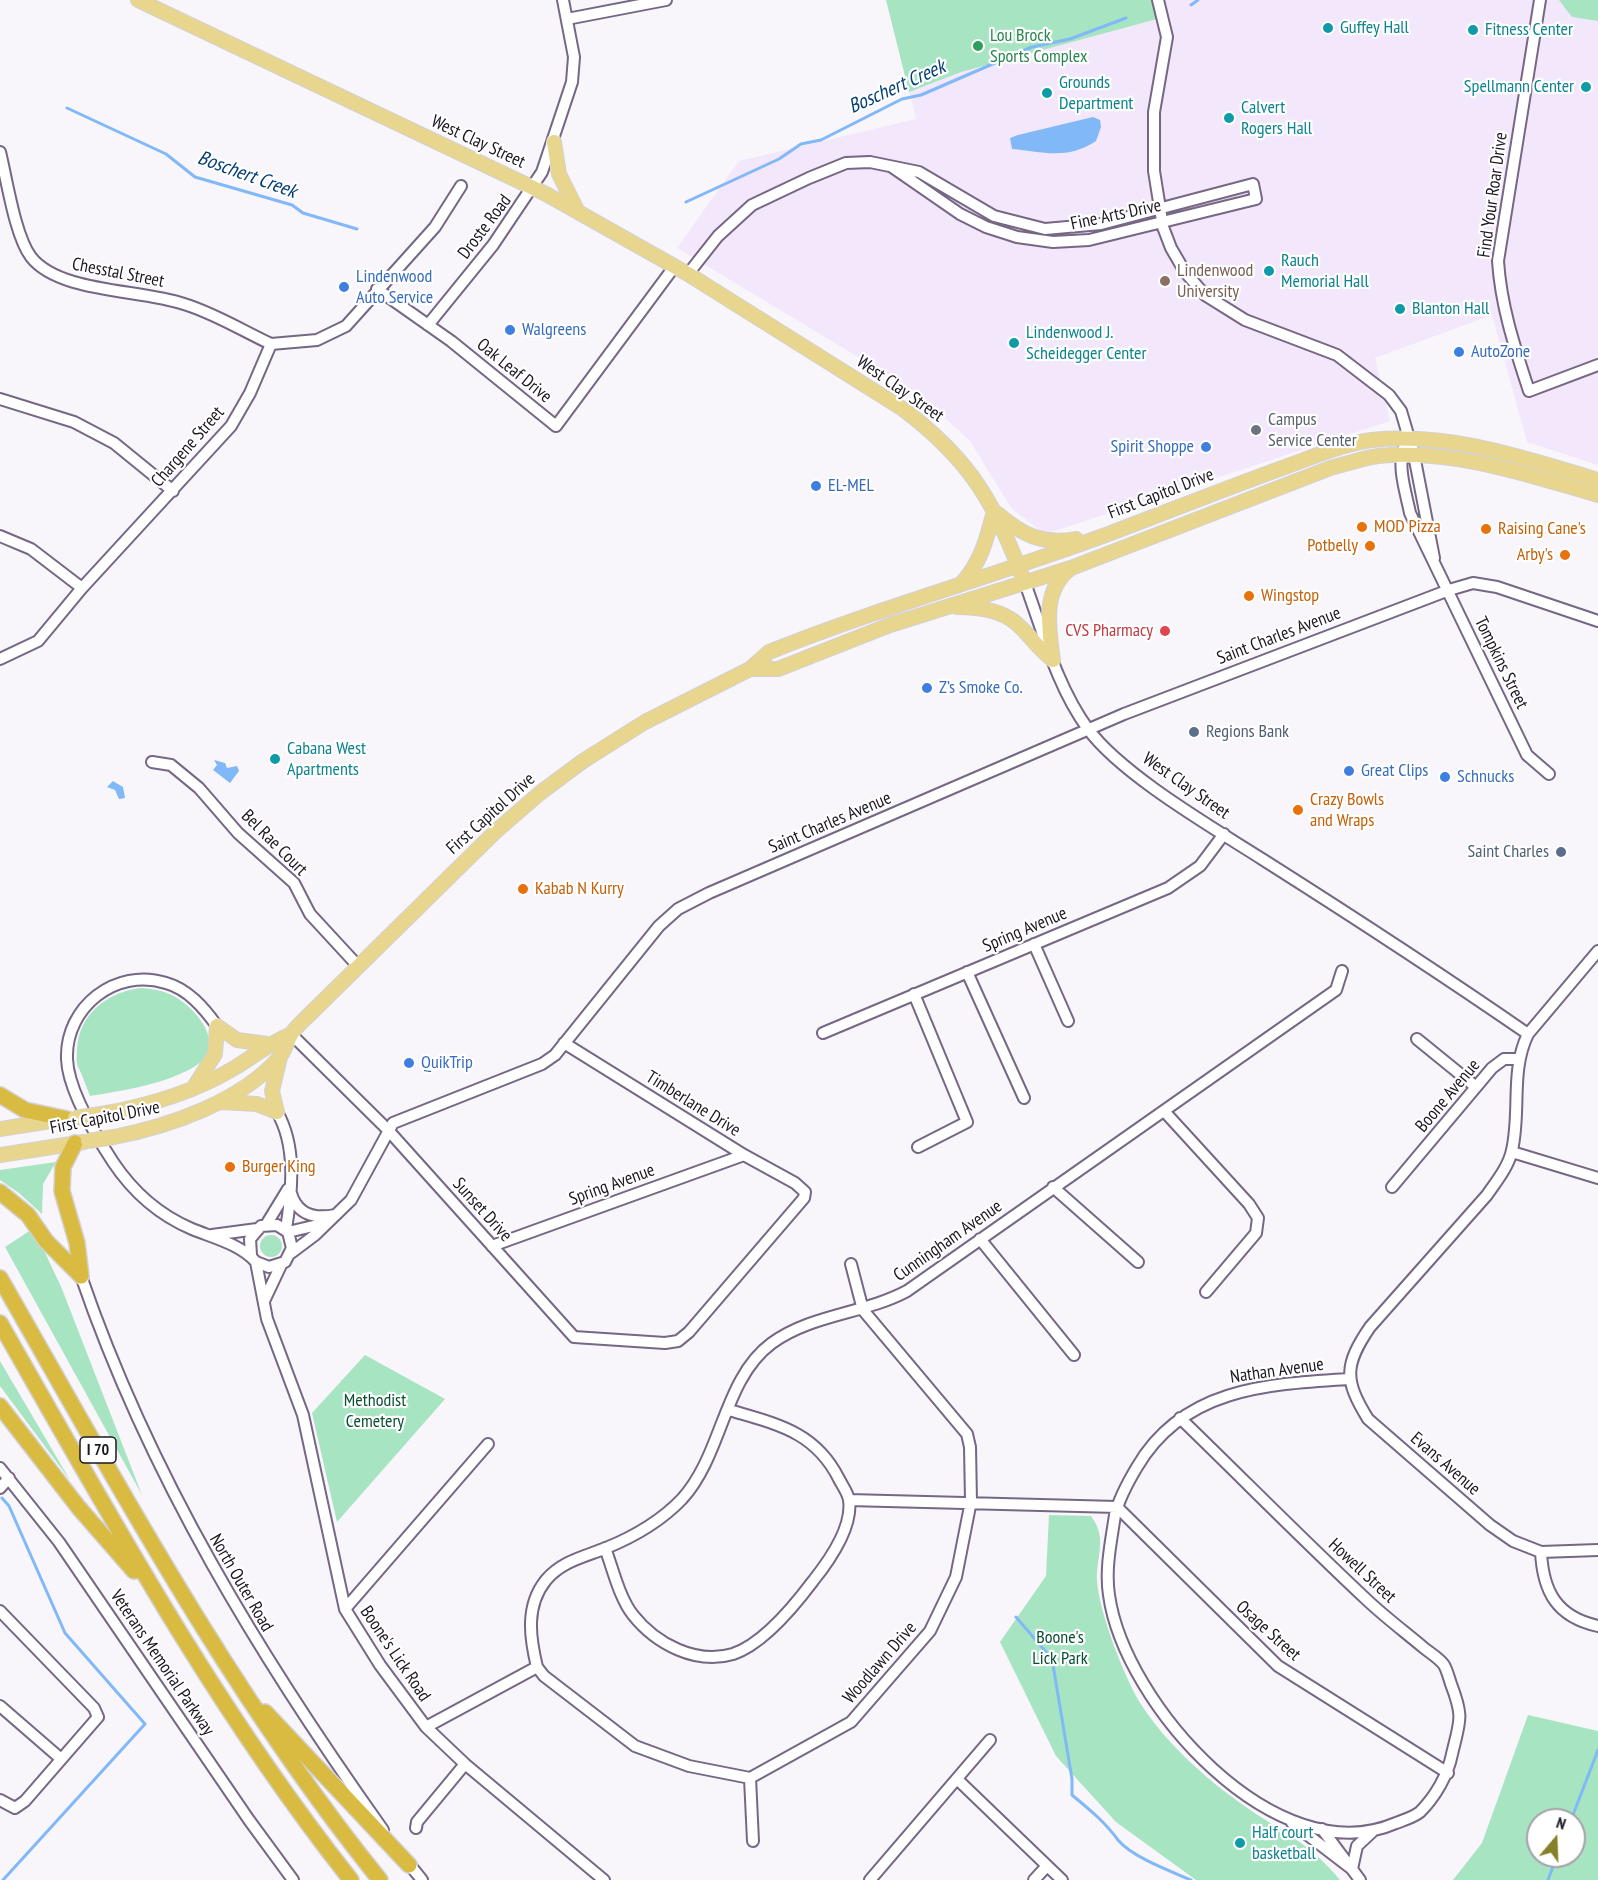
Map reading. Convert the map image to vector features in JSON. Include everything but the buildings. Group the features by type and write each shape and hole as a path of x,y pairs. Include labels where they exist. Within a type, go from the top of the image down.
{"highway":[{"path":"0,1095 25,1110 71,1118"},
{"path":"81,1142 63,1167 62,1191 76,1243 81,1276"},
{"path":"0,1192 28,1215 46,1241 81,1276"},
{"name":"I 70","path":"0,1278 142,1528 234,1680 314,1795 380,1880"},
{"name":"I 70","path":"0,1323 158,1598 251,1744 351,1880"},
{"path":"0,1406 79,1508 158,1598"},
{"path":"234,1680 409,1865"}],"main road":[{"name":"West Clay Street","path":"138,0 534,188 688,274 830,362 933,432 982,488 1026,583"},
{"path":"554,142 559,174 579,212"},
{"name":"First Capitol Drive","path":"0,1155 114,1137 175,1122 220,1102 280,1057 291,1034 358,966 495,832 562,776 645,722 750,669 769,652 960,584 1019,566 1327,452 1370,440 1407,439 1477,446 1598,480"},
{"name":"First Capitol Drive","path":"750,669 778,669 890,625 1071,568 1333,467 1375,456 1407,455 1478,462 1598,495"},
{"path":"960,584 972,572 980,557 994,511 1018,531 1035,538 1058,542 1113,532"},
{"path":"1053,660 1047,618 1052,596 1064,573 1071,568"},
{"path":"945,608 986,610 1000,614 1016,622 1036,648 1053,660"},
{"path":"217,1026 237,1040 267,1044"},
{"path":"193,1089 215,1054 217,1026"},
{"name":"First Capitol Drive","path":"0,1129 101,1114 159,1101 193,1089 236,1067 267,1044 291,1034"},
{"path":"277,1112 272,1091 280,1057"},
{"path":"220,1102 257,1104 277,1112"}],"street":[{"name":"Droste Road","path":"428,325 493,245 534,188 554,142 572,82 574,57 563,0"},
{"path":"567,19 666,0"},
{"path":"1158,0 1167,37 1154,112 1154,175 1162,222 1171,248 1185,272 1205,295 1245,320 1337,355 1369,378 1395,402 1401,411 1407,439"},
{"name":"Find Your Roar Drive","path":"1540,0 1498,261 1500,286 1505,315 1529,391 1598,365"},
{"name":"Chesstal Street","path":"0,152 23,243 40,267 58,278 77,284 139,292 188,305 271,344"},
{"name":"Fine Arts Drive","path":"688,274 718,236 752,205 846,163 870,162 892,166 919,172 994,216 1038,228 1097,224 1253,184 1256,199 1073,242 1017,237 986,227 960,214 892,166"},
{"path":"271,344 317,340 346,326 435,227 461,186"},
{"name":"Oak Leaf Drive","path":"377,289 428,325 556,426 674,267"},
{"name":"Chargene Street","path":"0,659 38,641 82,588 231,426 250,393 271,344"},
{"path":"0,399 74,422 114,443 173,491"},
{"name":"Tompkins Street","path":"1407,439 1410,513 1434,558 1527,754 1549,774"},
{"name":"Tompkins Street","path":"1407,455 1434,558"},
{"path":"0,536 31,549 82,588"},
{"name":"West Clay Street","path":"1026,583 1066,692 1088,729 1134,773 1224,834 1391,941 1528,1034"},
{"path":"1449,590 1473,583 1497,587 1598,621"},
{"name":"Saint Charles Avenue","path":"291,1253 351,1200 388,1130 399,1119 542,1064 555,1055 659,926 678,909 774,864 1088,729 1230,672 1449,590"},
{"name":"Bel Rae Court","path":"152,762 171,765 199,788 238,833 294,883 309,914 358,966"},
{"name":"Spring Avenue","path":"823,1034 1184,879 1200,866 1224,834"},
{"path":"1034,944 1068,1021"},
{"path":"1519,1059 1528,1034 1594,965 1598,951"},
{"name":"Cunningham Avenue","path":"537,1667 530,1635 531,1615 546,1581 579,1557 605,1548 658,1520 680,1501 697,1482 710,1458 750,1364 770,1344 811,1322 863,1310 907,1291 1336,990 1342,971"},
{"path":"967,972 1024,1098"},
{"path":"217,1026 197,1002 168,983 138,979 122,982 106,989 84,1006 70,1033 67,1057 71,1082 124,1177 149,1203 166,1215 211,1235 269,1268 281,1265"},
{"path":"915,994 967,1122 960,1128 918,1148"},
{"name":"Sunset Drive","path":"291,1034 388,1130 574,1336 665,1343 678,1341"},
{"path":"1417,1039 1476,1087"},
{"name":"Timberlane Drive","path":"564,1043 744,1155 795,1183 805,1192 804,1198 696,1324 678,1341"},
{"name":"Boone Avenue","path":"1392,1187 1498,1063 1504,1059 1519,1059"},
{"name":"Nathan Avenue","path":"1282,1816 1267,1809 1201,1760 1167,1721 1138,1678 1109,1597 1109,1552 1117,1507 1142,1458 1159,1436 1180,1418 1216,1398 1273,1385 1349,1379 1357,1346 1370,1327 1487,1195 1512,1152 1519,1059"},
{"path":"1164,1111 1250,1204 1258,1218 1256,1233 1206,1292"},
{"path":"264,1301 281,1265 291,1253 292,1242 287,1231 290,1186 289,1145 277,1112"},
{"path":"1512,1152 1598,1178"},
{"name":"Spring Avenue","path":"492,1246 744,1155"},
{"path":"254,1259 250,1239 262,1227 290,1186"},
{"path":"290,1186 296,1205 308,1215 331,1219"},
{"path":"1053,1187 1138,1262"},
{"path":"211,1235 262,1227 287,1231 331,1219"},
{"path":"980,1239 1074,1355"},
{"name":"Boone's Lick Road","path":"254,1259 267,1319 303,1415 345,1608 380,1665 426,1727 465,1764 604,1880"},
{"path":"851,1264 863,1310"},
{"name":"North Outer Road","path":"81,1276 117,1374 190,1528 243,1620 317,1737 422,1880"},
{"name":"Woodlawn Drive","path":"750,1778 851,1722 930,1631 956,1577 971,1501 970,1447 967,1434 863,1310"},
{"name":"Evans Avenue","path":"1349,1379 1356,1400 1368,1419 1490,1525 1513,1541 1541,1552"},
{"path":"605,1548 632,1614 652,1635 677,1651 705,1656 734,1654 766,1634 792,1608 835,1554 845,1526 849,1500 830,1461 801,1435 783,1425 729,1410"},
{"name":"Howell Street","path":"1180,1418 1369,1602 1443,1664 1462,1712 1448,1773"},
{"path":"345,1608 489,1444"},
{"name":"Veterans Memorial Parkway","path":"0,1468 59,1542 249,1820 293,1880"},
{"path":"0,1488 9,1478"},
{"path":"849,1500 971,1501 1117,1507"},
{"name":"Osage Street","path":"1117,1507 1278,1666 1448,1773"},
{"path":"1598,1550 1541,1552 1545,1585 1552,1598 1572,1617 1598,1626"},
{"path":"0,1611 98,1713 97,1720 60,1758 25,1801 15,1808 0,1800"},
{"path":"426,1727 537,1667 544,1676 635,1746 689,1766 750,1778 753,1842"},
{"path":"0,1706 60,1758"},
{"path":"870,1880 990,1740"},
{"path":"416,1828 417,1822 465,1764"},
{"path":"1282,1816 1322,1829 1360,1834 1375,1831 1419,1814 1448,1773"},
{"path":"958,1780 1062,1880"},
{"path":"1282,1816 1352,1869"},
{"path":"1322,1829 1360,1880"},
{"path":"1352,1869 1357,1846 1375,1831"},
{"path":"1034,1880 1046,1867"}],"shaded area":[{"name":"Lindenwood University","path":"886,0 1598,0 1598,465 1527,442 1492,315 1375,358 1390,421 1045,534 1012,509 970,441 918,393 677,248 739,161 916,119"}],"green space":[{"name":"Lou Brock Sports Complex","path":"886,0 1153,0 1157,19 961,72 909,92"},
{"path":"1559,0 1598,0 1598,21 1572,17"},
{"path":"142,988 169,994 193,1011 206,1029 209,1038 209,1048 205,1057 197,1065 173,1077 131,1089 90,1096 77,1063 79,1036 83,1025 98,1006 107,999"},
{"path":"56,1162 43,1184 42,1214 19,1193 0,1180 0,1170"},
{"path":"31,1230 42,1246 62,1289 142,1495 5,1247"},
{"path":"271,1235 279,1238 282,1246 279,1254 271,1257 263,1254 260,1246 263,1238"},
{"name":"Methodist Cemetery","path":"365,1355 445,1399 337,1522 312,1413"},
{"path":"0,1361 70,1480 0,1386"},
{"name":"Boone's Lick Park","path":"1049,1515 1091,1516 1096,1524 1100,1540 1097,1581 1102,1610 1128,1680 1142,1706 1163,1734 1215,1784 1305,1846 1340,1880 1196,1880 1116,1822 1056,1756 1000,1642 1046,1576"},
{"path":"1528,1715 1598,1731 1598,1880 1453,1880 1482,1843"}],"water":[{"path":"1093,117 1100,120 1101,127 1096,141 1075,151 1045,153 1012,149 1010,138"},
{"path":"214,760 225,763 227,768 237,766 239,771 230,783 213,770 217,765"},
{"path":"113,781 123,787 125,798 119,799 115,790 107,787"}],"waterway":[{"name":"Boschert Creek","path":"1191,5 1198,0"},
{"name":"Boschert Creek","path":"686,202 779,159 801,144 821,140 902,99 921,95 1032,47 1070,39 1126,18"},
{"name":"Boschert Creek","path":"67,108 166,154 195,177 292,205 303,213 357,229"},
{"path":"2,1498 9,1506 65,1633 145,1724 3,1880"},
{"path":"1016,1617 1052,1659 1072,1779 1072,1795 1132,1852 1191,1880"},
{"path":"1576,1808 1598,1750"},
{"path":"1548,1880 1552,1868"}],"place":[{"name":"Guffey Hall","path":"1328,28"},
{"name":"Fitness Center","path":"1473,30"},
{"name":"Lou Brock Sports Complex","path":"978,46"},
{"name":"Spellmann Center","path":"1586,87"},
{"name":"Grounds Department","path":"1047,93"},
{"name":"Calvert Rogers Hall","path":"1229,118"},
{"name":"Rauch Memorial Hall","path":"1269,271"},
{"name":"Lindenwood University","path":"1165,281"},
{"name":"Lindenwood Auto Service","path":"344,287"},
{"name":"Blanton Hall","path":"1400,309"},
{"name":"Walgreens","path":"510,330"},
{"name":"Lindenwood J. Scheidegger Center","path":"1014,343"},
{"name":"AutoZone","path":"1459,352"},
{"name":"Campus Service Center","path":"1256,430"},
{"name":"Spirit Shoppe","path":"1206,447"},
{"name":"EL-MEL","path":"816,486"},
{"name":"MOD Pizza","path":"1362,527"},
{"name":"Raising Cane's","path":"1486,529"},
{"name":"Potbelly","path":"1370,546"},
{"name":"Arby's","path":"1565,555"},
{"name":"Wingstop","path":"1249,596"},
{"name":"CVS Pharmacy","path":"1165,631"},
{"name":"Z’s Smoke Co.","path":"927,688"},
{"name":"Regions Bank","path":"1194,732"},
{"name":"Cabana West Apartments","path":"275,759"},
{"name":"Great Clips","path":"1349,771"},
{"name":"Schnucks","path":"1445,777"},
{"name":"Crazy Bowls and Wraps","path":"1298,810"},
{"name":"Saint Charles","path":"1561,852"},
{"name":"Kabab N Kurry","path":"523,889"},
{"name":"QuikTrip","path":"409,1063"},
{"name":"Burger King","path":"230,1167"},
{"name":"Half court basketball","path":"1240,1843"}]}
